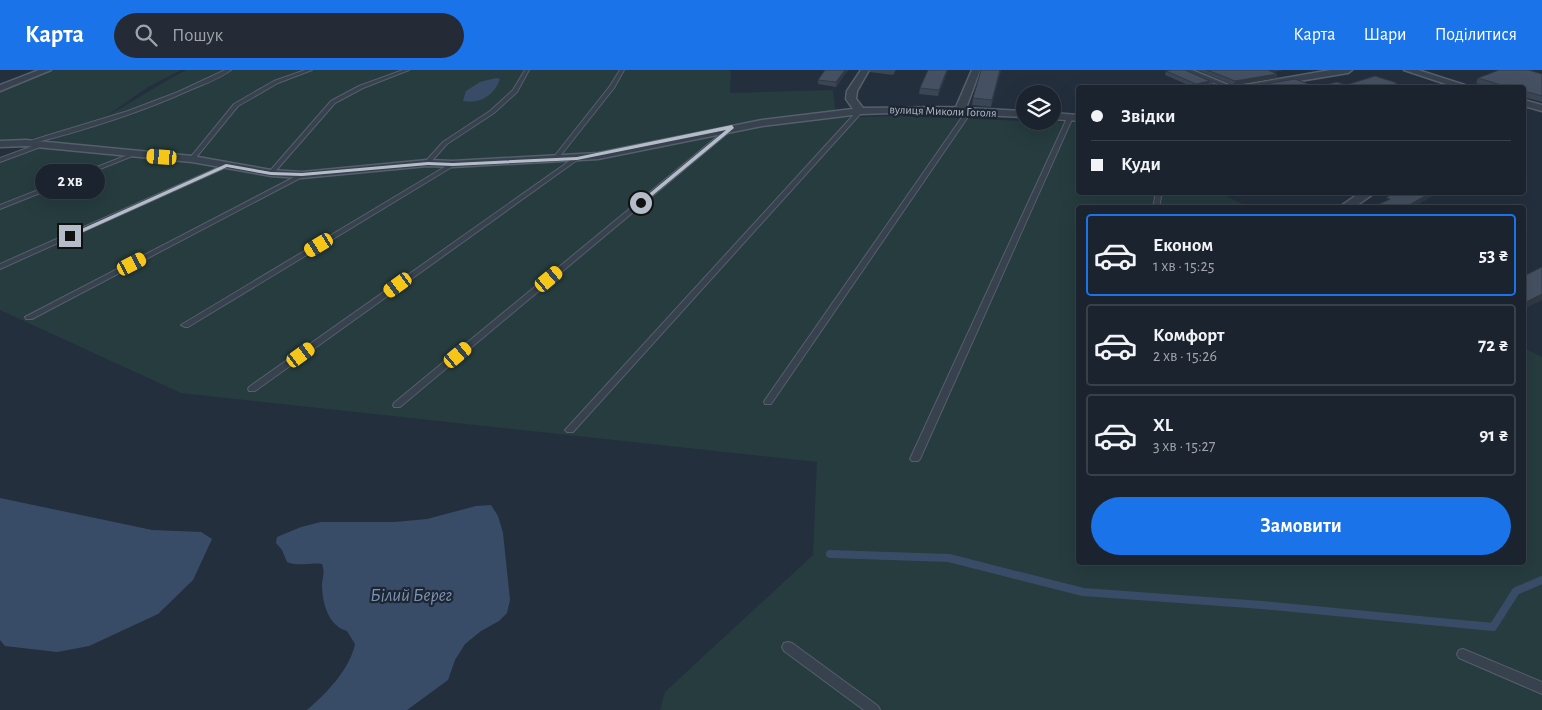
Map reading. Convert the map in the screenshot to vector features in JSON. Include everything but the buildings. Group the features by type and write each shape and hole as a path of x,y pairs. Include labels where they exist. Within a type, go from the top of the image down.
{"street":[{"path":"0,88 47,70"},
{"path":"860,111 850,99 852,91 865,70"},
{"path":"964,111 976,70"},
{"path":"1184,70 1222,85"},
{"path":"1256,85 1348,70"},
{"path":"1408,70 1460,85"},
{"path":"1526,104 1542,108"},
{"name":"вулиця Миколи Гоголя","path":"0,144 26,143 132,155 192,159 271,173 302,175 428,163 453,164 577,158 732,127 860,111 964,111 1016,114"},
{"path":"1061,116 1074,117"},
{"path":"1349,205 1365,195"}],"lane":[{"path":"26,143 84,128 195,87 229,70"},
{"path":"192,159 236,105 276,82 310,70"},
{"path":"271,173 333,102 361,87 407,70"},
{"path":"428,163 445,143 492,112 515,92 527,70"},
{"path":"555,159 612,87 622,70"},
{"path":"570,430 860,111"},
{"path":"768,402 964,111"},
{"path":"915,460 1074,117"},
{"path":"397,405 732,127"},
{"path":"0,160 41,145"},
{"path":"0,207 132,155"},
{"path":"252,389 577,158"},
{"path":"185,325 453,164"},
{"path":"0,267 226,166"},
{"path":"29,317 302,175"},
{"path":"788,647 874,710"},
{"path":"1463,654 1542,688"}],"green space":[{"path":"51,70 181,70 148,87 109,114 186,70 726,70 731,71 730,93 833,90 836,118 893,116 1016,121 1016,130 1061,130 1061,122 1076,123 1076,195 1224,195 1245,205 1076,205 1076,565 1526,565 1526,349 1542,357 1542,710 660,710 665,692 813,555 817,462 181,393 0,310 0,158 36,147 82,127 29,139 0,140 0,90"}],"water":[{"path":"496,78 500,79 494,90 486,98 469,102 463,101 466,91 480,82"},
{"path":"0,498 152,530 201,532 212,539 193,580 158,614 89,646 57,652 5,646 0,640"},
{"name":"Білий Берег","path":"491,505 498,516 503,533 510,600 507,613 499,621 481,631 465,644 455,660 448,680 407,710 307,710 329,689 343,672 355,644 347,631 335,624 327,612 322,591 324,572 322,564 295,564 287,562 282,550 276,543 277,537 301,527 321,522 395,522 427,519 476,506"}],"waterway":[{"path":"830,554 949,558 1083,592 1262,605 1493,627 1516,591 1542,580"}],"route":[{"path":"70,236 226,166 271,173 302,175 428,163 453,164 577,158 598,156 732,127 641,203"}]}
